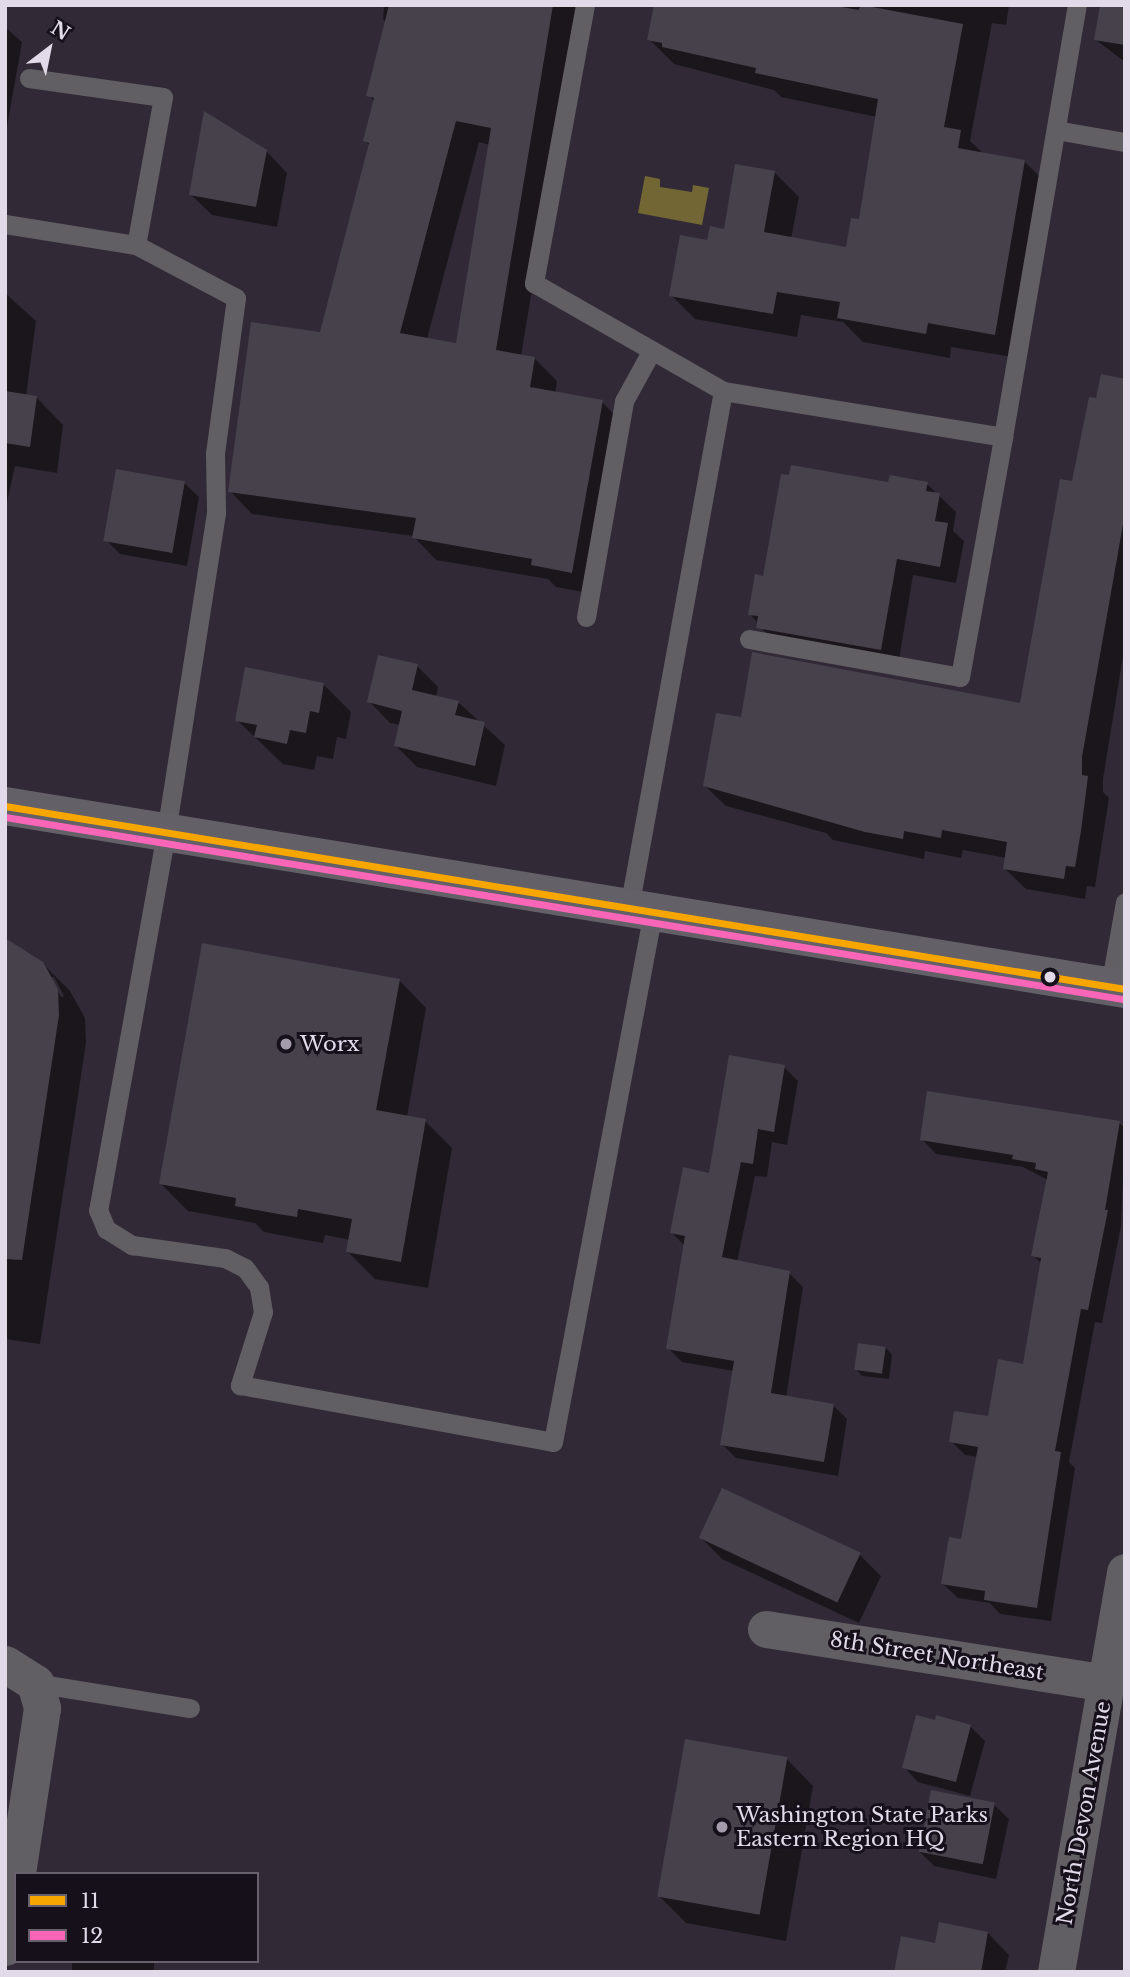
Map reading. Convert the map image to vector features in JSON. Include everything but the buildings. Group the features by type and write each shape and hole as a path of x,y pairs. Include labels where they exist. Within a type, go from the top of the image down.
{"main road":[{"path":"5,806 1117,988"}],"street":[{"name":"North Devon Avenue","path":"1056,1972 1125,1572"},
{"name":"8th Street Northeast","path":"766,1629 1107,1683"},
{"path":"17,1872 43,1708 20,1674"},
{"path":"5,1947 14,1895"}],"lane":[{"path":"585,5 534,283 723,391 1003,437"},
{"path":"749,639 960,677 1077,5"},
{"path":"29,78 163,97 136,245"},
{"path":"1056,130 1125,142"},
{"path":"5,224 136,245 236,298 215,453 216,513 166,833 98,1210 106,1229 132,1245 225,1258 245,1268 259,1287 263,1312 240,1385 553,1442 723,391"},
{"path":"586,617 624,401 652,351"},
{"path":"1117,988 1125,902"},
{"path":"20,1674 190,1708"}],"shaded area":[{"path":"645,176 660,179 660,187 692,192 693,185 709,188 702,225 638,213"}],"transit line":[{"name":"11","path":"5,806 1125,989"},
{"name":"12","path":"5,817 1123,999"}],"place":[{"name":"Worx","path":"286,1044"},
{"name":"Washington State Parks Eastern Region HQ","path":"722,1827"}]}
